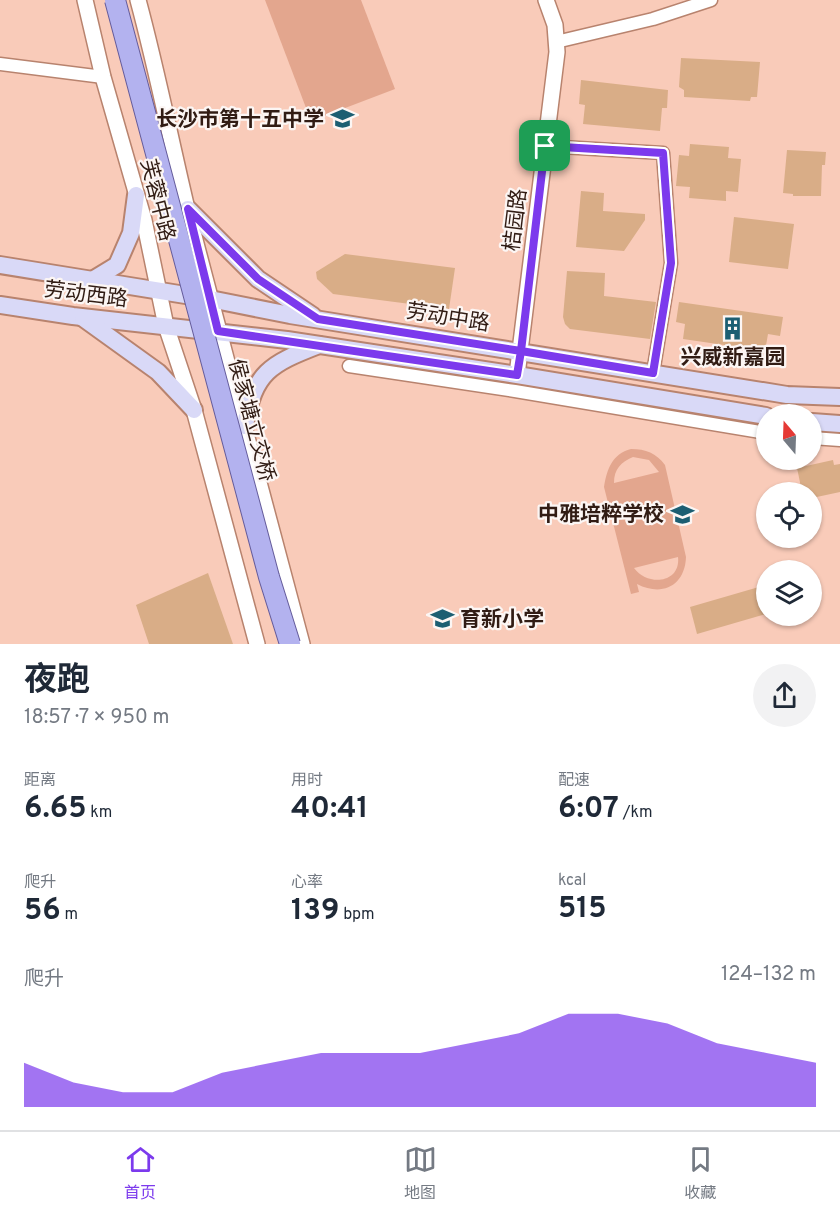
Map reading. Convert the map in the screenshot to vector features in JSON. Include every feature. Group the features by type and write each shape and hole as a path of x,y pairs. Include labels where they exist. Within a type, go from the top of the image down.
{"main road":[{"name":"侯家塘立交桥","path":"104,0 258,580 278,644"},
{"name":"侯家塘立交桥","path":"115,0 266,567 290,644"},
{"path":"94,279 117,265 131,233 136,195"},
{"path":"188,209 258,279 318,319"},
{"name":"劳动西路","path":"0,265 157,291"},
{"name":"劳动中路","path":"157,291 787,396 840,397"},
{"name":"劳动西路","path":"0,305 166,326"},
{"path":"80,316 158,372 194,410"},
{"path":"166,326 319,345 756,414"},
{"path":"245,426 254,388 270,369 290,356 319,345"},
{"path":"822,423 840,424"}],"street":[{"name":"芙蓉中路","path":"85,0 103,77 144,220 166,326 194,410 257,644"},
{"name":"芙蓉中路","path":"138,0 153,54 218,331"},
{"name":"桔园路","path":"517,375 557,52 555,25 546,0"},
{"path":"556,42 653,19 711,0"},
{"path":"0,64 103,77"},
{"path":"545,146 663,153 671,263 653,373"},
{"path":"218,331 302,644"},
{"path":"350,366 756,431"},
{"path":"822,439 840,440"}],"shaded area":[{"path":"265,0 361,0 395,89 311,121"},
{"path":"631,449 646,451 658,457 665,465 686,557 685,567 677,582 663,589 646,588 637,584 639,592 631,594 604,487 612,463 625,451","holes":["633,457 649,460 659,472 614,483 619,467","678,557 678,566 674,572 662,579 647,578 634,568"]}],"building":[{"path":"681,58 760,62 757,97 751,97 750,101 684,97 684,90 679,87"},
{"path":"581,80 668,90 667,108 662,108 660,131 583,124 585,105 579,104"},
{"path":"690,144 729,147 728,158 741,159 738,192 726,191 726,201 689,198 690,187 676,186 679,155 689,156"},
{"path":"787,150 826,152 825,165 822,165 821,196 793,196 793,194 783,193"},
{"path":"581,191 604,193 603,211 645,214 645,220 624,251 576,247"},
{"path":"734,217 794,224 788,269 729,262"},
{"path":"345,254 455,268 449,309 333,294 317,279 316,272"},
{"path":"567,271 605,273 604,296 656,302 650,339 570,329 563,317"},
{"name":"兴威新嘉园","path":"679,302 783,317 780,336 768,334 765,351 683,339 685,324 676,322"},
{"path":"833,460 834,465 840,464 840,492 822,496 822,482 800,482 797,470 822,470 822,462"},
{"path":"208,573 233,644 149,644 136,605"},
{"path":"756,588 756,617 697,634 690,607"}],"place":[{"name":"长沙市第十五中学","path":"342,119"},
{"name":"兴威新嘉园","path":"733,329"},
{"name":"中雅培粹学校","path":"682,514"},
{"name":"育新小学","path":"442,619"}],"route":[{"path":"545,146 521,351 318,319 258,279 188,209 218,331 517,375 521,351 653,373 671,263 663,153 545,146"}]}
